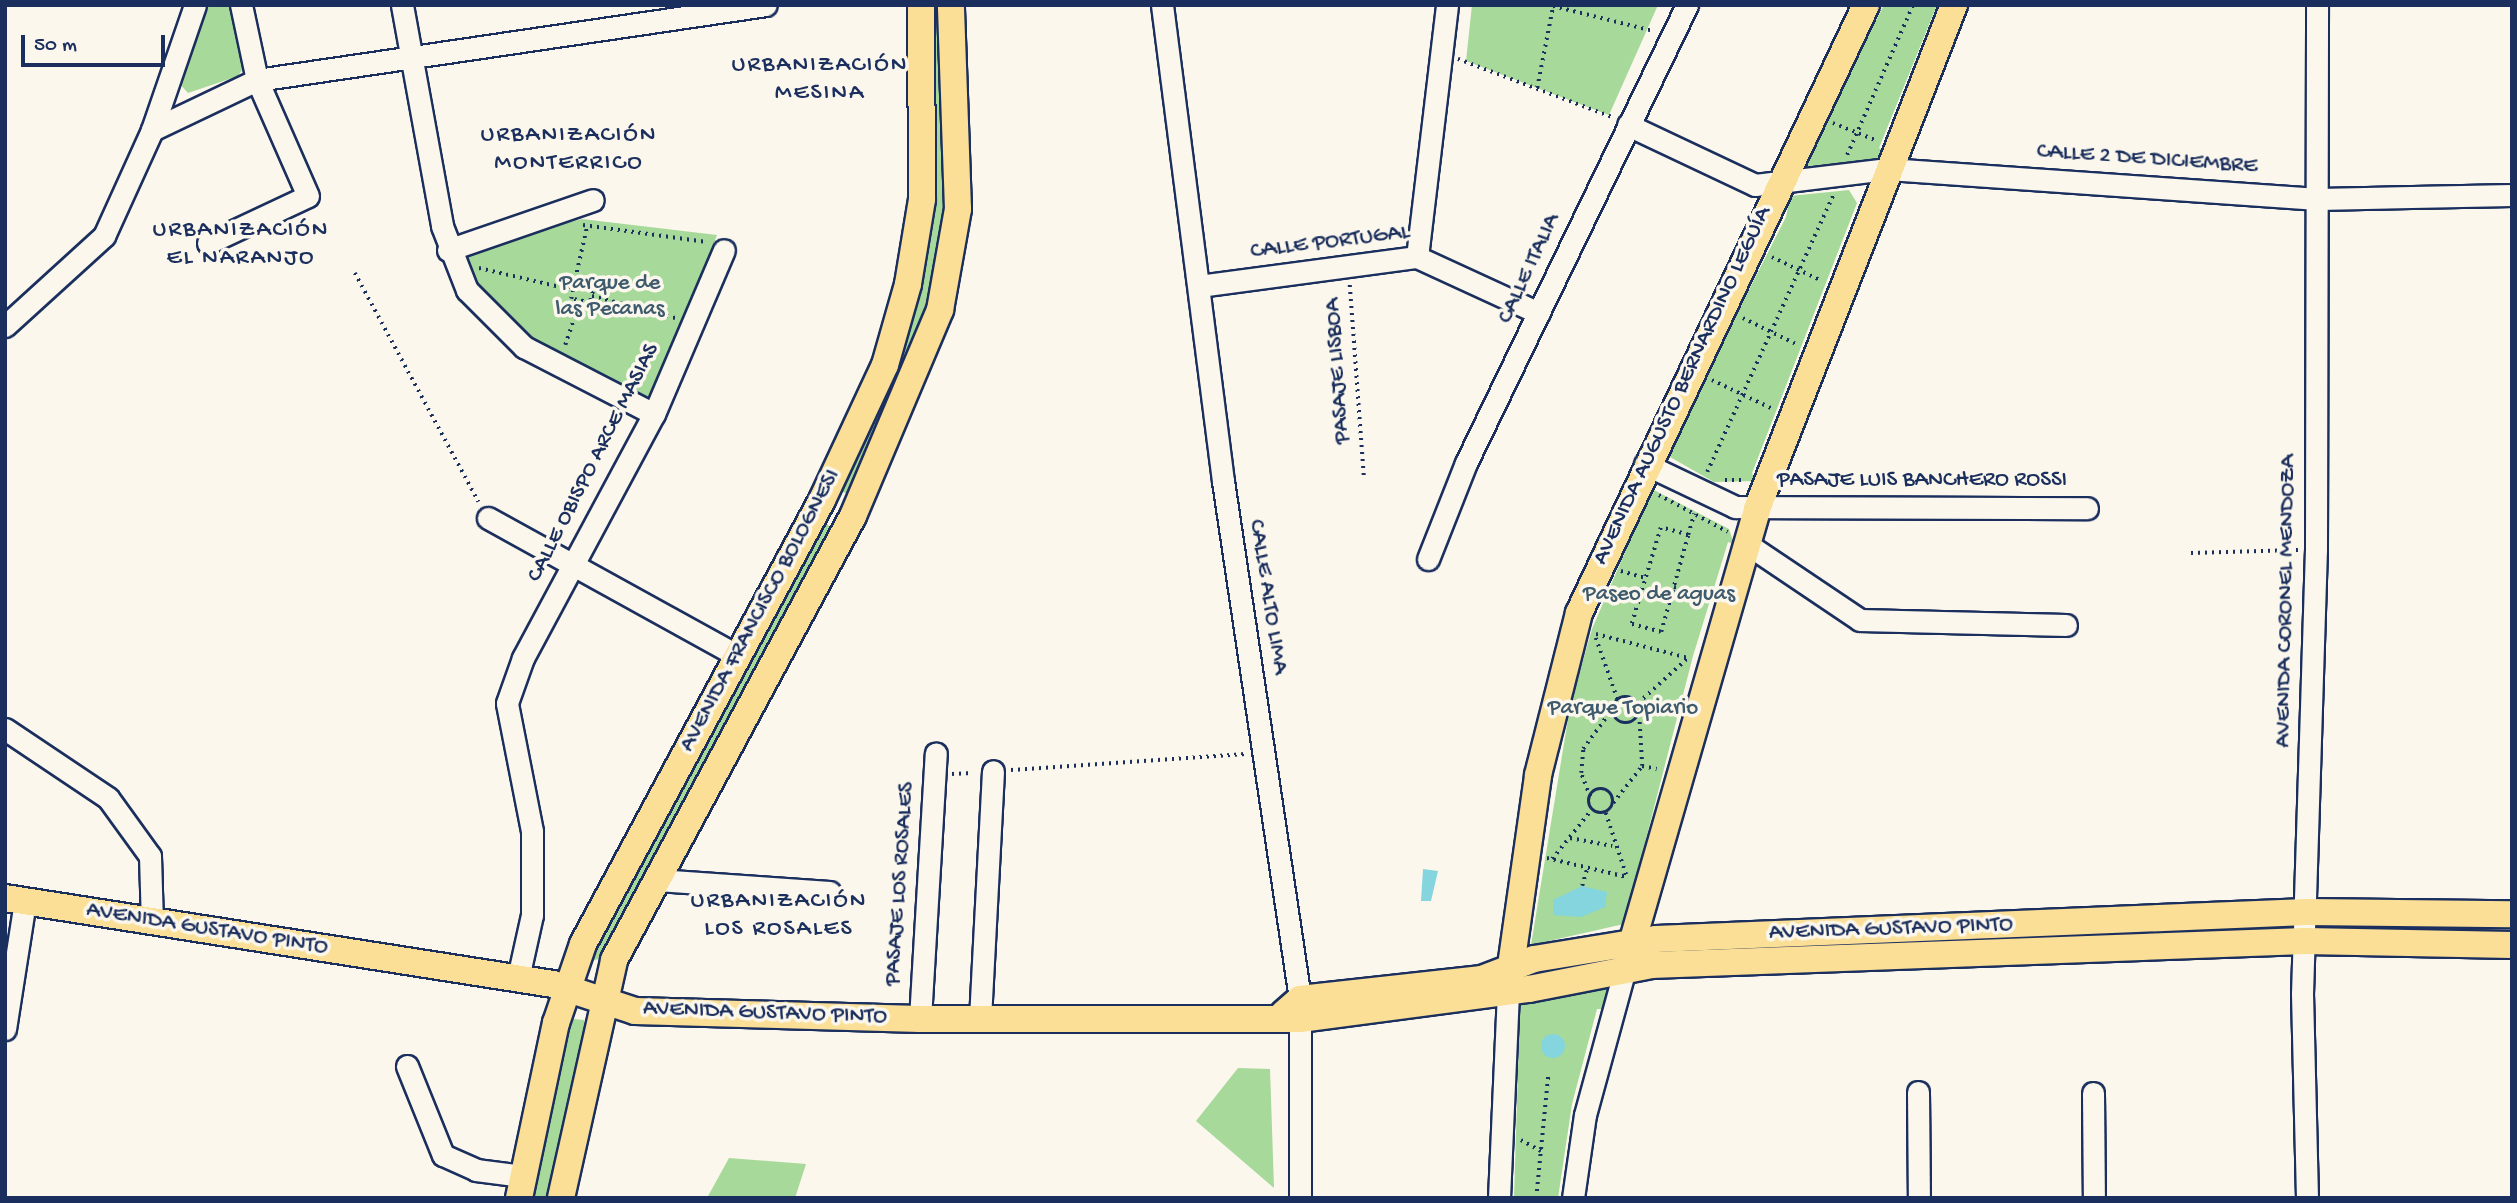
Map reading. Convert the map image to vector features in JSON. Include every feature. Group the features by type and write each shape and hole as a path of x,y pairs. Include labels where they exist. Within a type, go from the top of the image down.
{"main road":[{"name":"AVENIDA FRANCISCO BOLOGNESI","path":"521,1187 568,988 583,944 822,500 885,365 912,263 922,199 921,5"},
{"name":"AVENIDA FRANCISCO BOLOGNESI","path":"561,1198 614,960 853,516 927,346 948,277 958,209 951,5"},
{"name":"AVENIDA AUGUSTO BERNARDINO LEGUÍA","path":"1508,992 1556,689 1588,587 1866,5"},
{"path":"1625,969 1737,538 1757,509 1954,5"},
{"path":"822,500 853,516"},
{"name":"AVENIDA GUSTAVO PINTO","path":"15,900 518,978 568,988 635,1011 920,1018 1201,1023 1294,1011 1508,992 1625,969 2305,941 2512,945"},
{"name":"AVENIDA GUSTAVO PINTO","path":"1294,1011 1482,979 1511,966 1633,942 2306,912 2512,914"}],"street":[{"path":"5,326 104,236 152,130 195,5"},
{"path":"208,243 308,196 257,80 241,5"},
{"path":"402,5 409,56 467,289 494,323 558,363 654,414"},
{"path":"152,130 257,80 766,5"},
{"name":"CALLE ALTO LIMA","path":"1162,5 1264,752 1294,1011 1300,1198"},
{"path":"1417,257 1447,5"},
{"name":"CALLE ITALIA","path":"1428,559 1539,313 1687,5"},
{"name":"AVENIDA CORONEL MENDOZA","path":"2307,1198 2305,941 2316,550 2317,5"},
{"name":"CALLE 2 DE DICIEMBRE","path":"1628,125 1755,185 1888,169 2318,199 2512,195"},
{"path":"457,257 593,200"},
{"name":"CALLE OBISPO ARCE MASIAS","path":"518,978 532,915 532,831 529,794 506,723 523,658 654,414 724,250"},
{"name":"CALLE PORTUGAL","path":"1199,286 1348,264 1417,257 1539,313"},
{"name":"PASAJE LUIS BANCHERO ROSSI","path":"1645,464 1726,505 1757,509 1788,503 2087,508"},
{"path":"488,518 738,656"},
{"path":"1737,538 1860,620 2066,625"},
{"path":"5,729 108,798 150,856 152,922"},
{"name":"PASAJE LOS ROSALES","path":"920,1018 936,753"},
{"path":"979,1019 993,771"},
{"path":"657,880 830,892"},
{"path":"5,1029 15,900"},
{"path":"1573,1198 1585,1115 1625,969"},
{"name":"AVENIDA AUGUSTO BERNARDINO LEGUÍA","path":"1499,1198 1508,992"},
{"path":"407,1066 443,1155 521,1187"},
{"path":"1917,1092 1919,1198"},
{"path":"2093,1093 2094,1198"}],"path":[{"path":"1536,88 1552,5 1671,37"},
{"path":"1845,160 1913,5"},
{"path":"1443,54 1628,125"},
{"path":"1832,122 1880,142"},
{"path":"1707,473 1834,193"},
{"path":"575,279 596,285 590,303 571,299 575,279 587,225 593,200"},
{"path":"574,223 707,242 702,254"},
{"path":"1770,256 1824,282"},
{"path":"457,257 573,290"},
{"name":"PASAJE LISBOA","path":"1348,264 1364,475"},
{"path":"355,273 488,518"},
{"path":"592,296 678,319"},
{"path":"558,363 580,301"},
{"path":"674,331 683,306"},
{"path":"1741,317 1798,345"},
{"path":"1711,379 1773,409"},
{"path":"1647,491 1737,538"},
{"path":"1688,535 1661,528 1632,624 1661,632 1694,514"},
{"path":"2191,554 2316,550"},
{"path":"1617,570 1646,578"},
{"path":"1674,587 1708,597"},
{"path":"1594,633 1689,658 1638,703 1618,700 1594,633"},
{"path":"1552,859 1592,809 1581,773 1583,749 1618,700"},
{"path":"1546,858 1627,877 1612,846 1606,813 1642,766 1638,703"},
{"path":"1613,708 1625,724 1639,716"},
{"path":"1573,749 1583,749"},
{"path":"934,776 1264,752"},
{"path":"1642,766 1657,769"},
{"path":"1590,797 1606,790 1613,803"},
{"path":"1592,809 1606,813"},
{"path":"1570,838 1612,846"},
{"path":"1581,886 1587,868"},
{"path":"1536,1198 1548,1076"},
{"path":"1518,1138 1541,1151"}],"green space":[{"path":"209,5 231,5 244,67 238,76 188,93 179,83"},
{"path":"931,5 943,5 952,194 944,270 847,494 840,490 902,329"},
{"path":"1472,5 1658,5 1609,115 1466,61"},
{"path":"1884,5 1937,5 1879,148 1884,151 1876,159 1808,166 1805,159"},
{"path":"1849,190 1857,203 1752,473 1755,481 1714,482 1670,457 1670,445 1786,217 1790,196"},
{"name":"Parque de las Pecanas","path":"582,219 717,235 653,396 642,398 513,331 488,311 463,257 475,246"},
{"name":"Parque Topiario","path":"1652,489 1729,529 1734,544 1728,542 1693,656 1624,924 1531,945 1570,707 1592,629"},
{"path":"824,520 834,532 607,956 592,961 592,950"},
{"path":"1606,987 1610,989 1604,1009 1597,1009 1572,1104 1558,1198 1514,1198 1520,1005"},
{"path":"574,1019 584,1020 587,1033 551,1198 530,1198 565,1027"},
{"path":"1238,1068 1270,1069 1274,1188 1196,1121"},
{"path":"729,1158 806,1164 795,1198 707,1198"}],"water":[{"path":"1423,869 1438,871 1431,901 1421,901"},
{"path":"1582,886 1607,892 1605,907 1581,917 1553,915 1553,900"},
{"path":"1553,1034 1564,1041 1565,1046 1558,1057 1553,1058 1542,1051 1541,1046 1548,1035"}],"district":[{"name":"URBANIZACIÓN MESINA","path":"820,80"},
{"name":"URBANIZACIÓN MONTERRICO","path":"569,150"},
{"name":"URBANIZACIÓN EL NARANJO","path":"241,245"},
{"name":"URBANIZACIÓN LOS ROSALES","path":"779,916"}],"park label":[{"name":"Paseo de aguas","path":"1659,595"}]}
